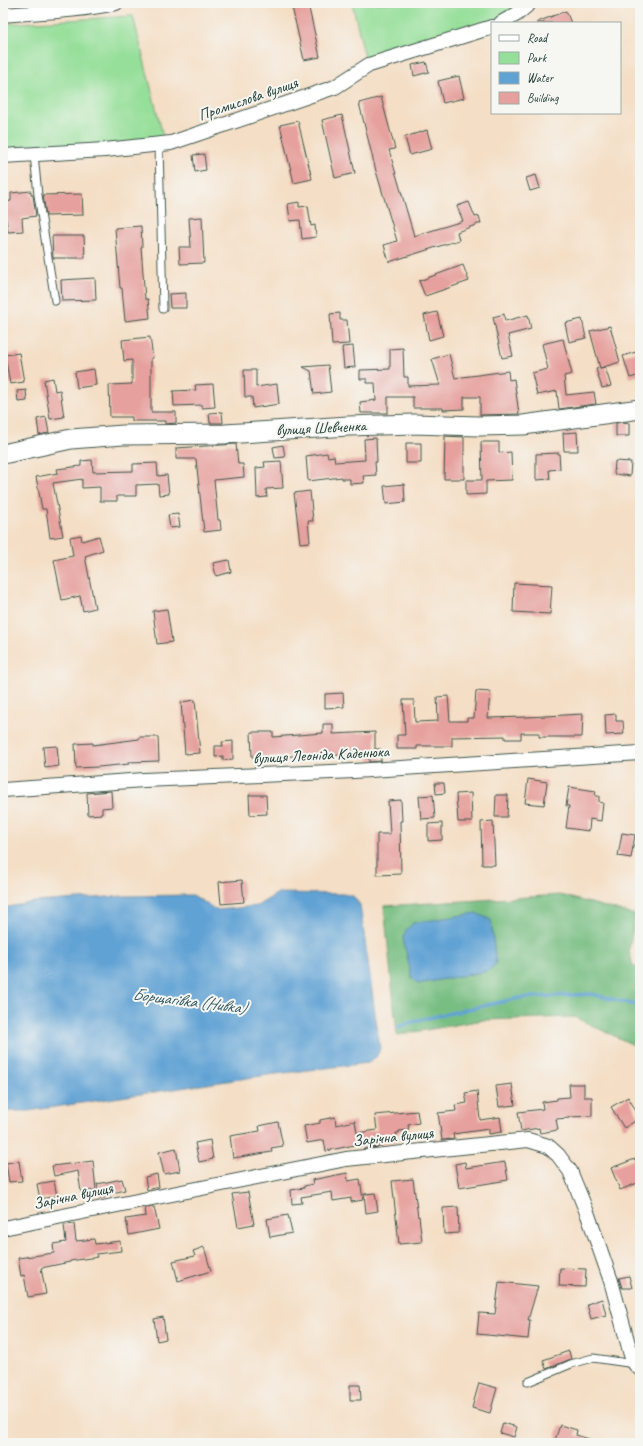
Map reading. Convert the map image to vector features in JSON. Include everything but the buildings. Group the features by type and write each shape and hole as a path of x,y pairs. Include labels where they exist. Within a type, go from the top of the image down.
{"street":[{"path":"503,22 517,14 530,3"},
{"path":"3,15 56,11 106,4"},
{"name":"Промислова вулиця","path":"3,156 171,144 335,87 370,65 491,27"},
{"name":"вулиця Шевченка","path":"3,454 71,439 123,435 225,434 348,426 414,424 478,426 523,425 640,409"},
{"name":"вулиця Леоніда Каденюка","path":"3,790 144,780 354,771 640,753"},
{"name":"Зарічна вулиця","path":"3,1228 346,1159 528,1140 548,1146 558,1155 570,1171 612,1281 631,1355 638,1367"}],"lane":[{"path":"159,146 163,309"},
{"path":"34,154 38,195 55,302"},
{"path":"528,1382 571,1364 593,1358 638,1367"}],"shaded area":[{"path":"3,3 49,3 3,6"}],"green space":[{"path":"352,3 526,3 495,22 491,22 491,24 366,62"},
{"path":"133,16 164,140 3,152 3,24"},
{"path":"560,895 635,915 629,950 633,966 640,969 640,1048 574,1017 483,1020 397,1035 384,906"}],"water":[{"path":"278,893 343,894 353,896 360,905 380,1048 373,1060 368,1063 267,1075 28,1111 3,1111 3,908 34,902 123,896 193,895 216,910 257,906"},
{"path":"476,913 491,920 496,964 488,971 418,984 412,978 403,939 406,930 413,923"}],"waterway":[{"name":"Борщагівка (Нивка)","path":"398,1027 419,1020 519,998 591,994 640,1006"}]}
